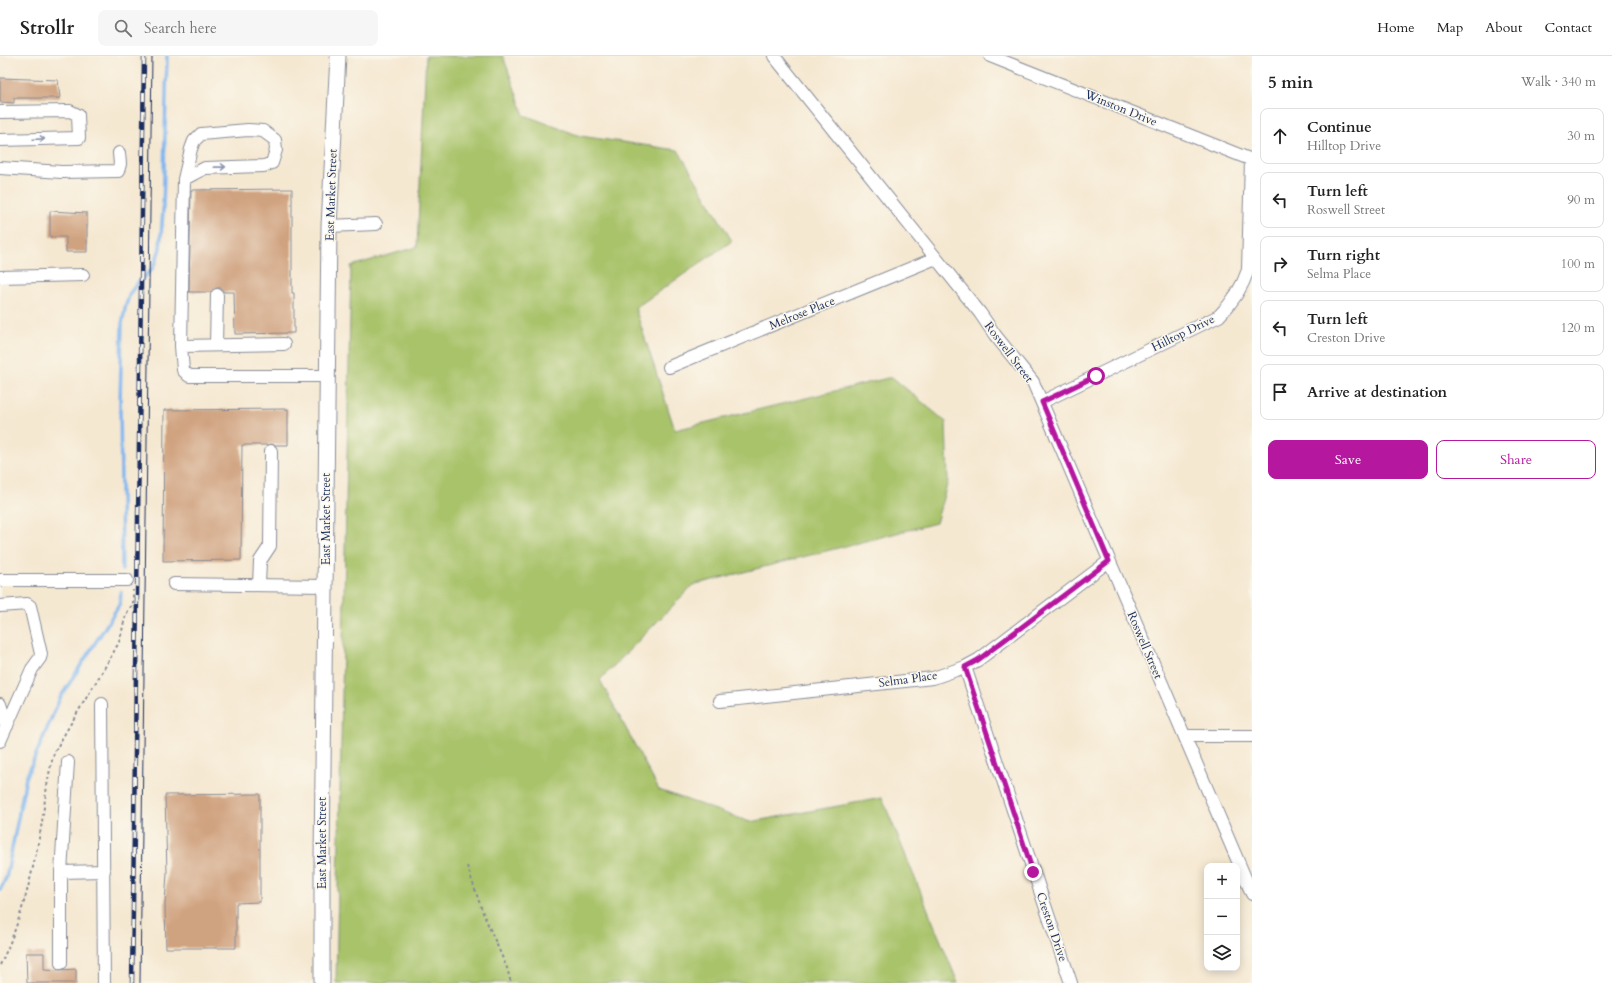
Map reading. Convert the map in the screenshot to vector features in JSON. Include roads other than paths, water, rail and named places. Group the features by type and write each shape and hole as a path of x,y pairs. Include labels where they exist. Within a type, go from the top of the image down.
{"main road":[{"name":"East Market Street","path":"322,983 329,226 338,56"}],"street":[{"name":"Roswell Street","path":"774,56 980,313 995,335 1033,382 1252,894"},
{"name":"Winston Drive","path":"990,56 1251,160"},
{"path":"0,112 70,111 78,115 79,138 0,140"},
{"path":"184,179 205,168 264,166 272,163 276,150 275,140 263,132 248,130 201,134 194,141 184,179 180,346 182,370 189,376 327,376"},
{"path":"0,168 62,172 118,171 120,164 119,153"},
{"name":"Hilltop Drive","path":"1042,402 1219,316 1228,307 1241,287 1248,270 1251,160"},
{"path":"329,226 376,224"},
{"name":"Melrose Place","path":"669,367 936,258"},
{"path":"0,277 83,275"},
{"path":"216,295 216,345"},
{"path":"180,346 284,344"},
{"path":"259,585 260,561 270,546 271,451"},
{"name":"Selma Place","path":"720,701 933,678 965,667 978,660 1109,561"},
{"path":"0,580 127,580"},
{"path":"174,584 325,586"},
{"path":"0,606 27,604 30,606 41,654 40,658 32,669 0,741"},
{"name":"Creston Drive","path":"965,667 1071,983"},
{"path":"0,704 7,726"},
{"path":"102,704 104,983"},
{"path":"1185,736 1252,736"},
{"path":"60,963 61,872 68,762"},
{"path":"61,872 104,871"}],"waterway":[{"path":"122,570 120,403 122,324 130,293 152,269 160,248 163,211 167,56"},
{"path":"0,890 6,878 26,778 60,698 120,604 121,592"}],"tram line":[{"path":"140,983 152,56"}],"railway":[{"path":"132,983 144,56"}]}
